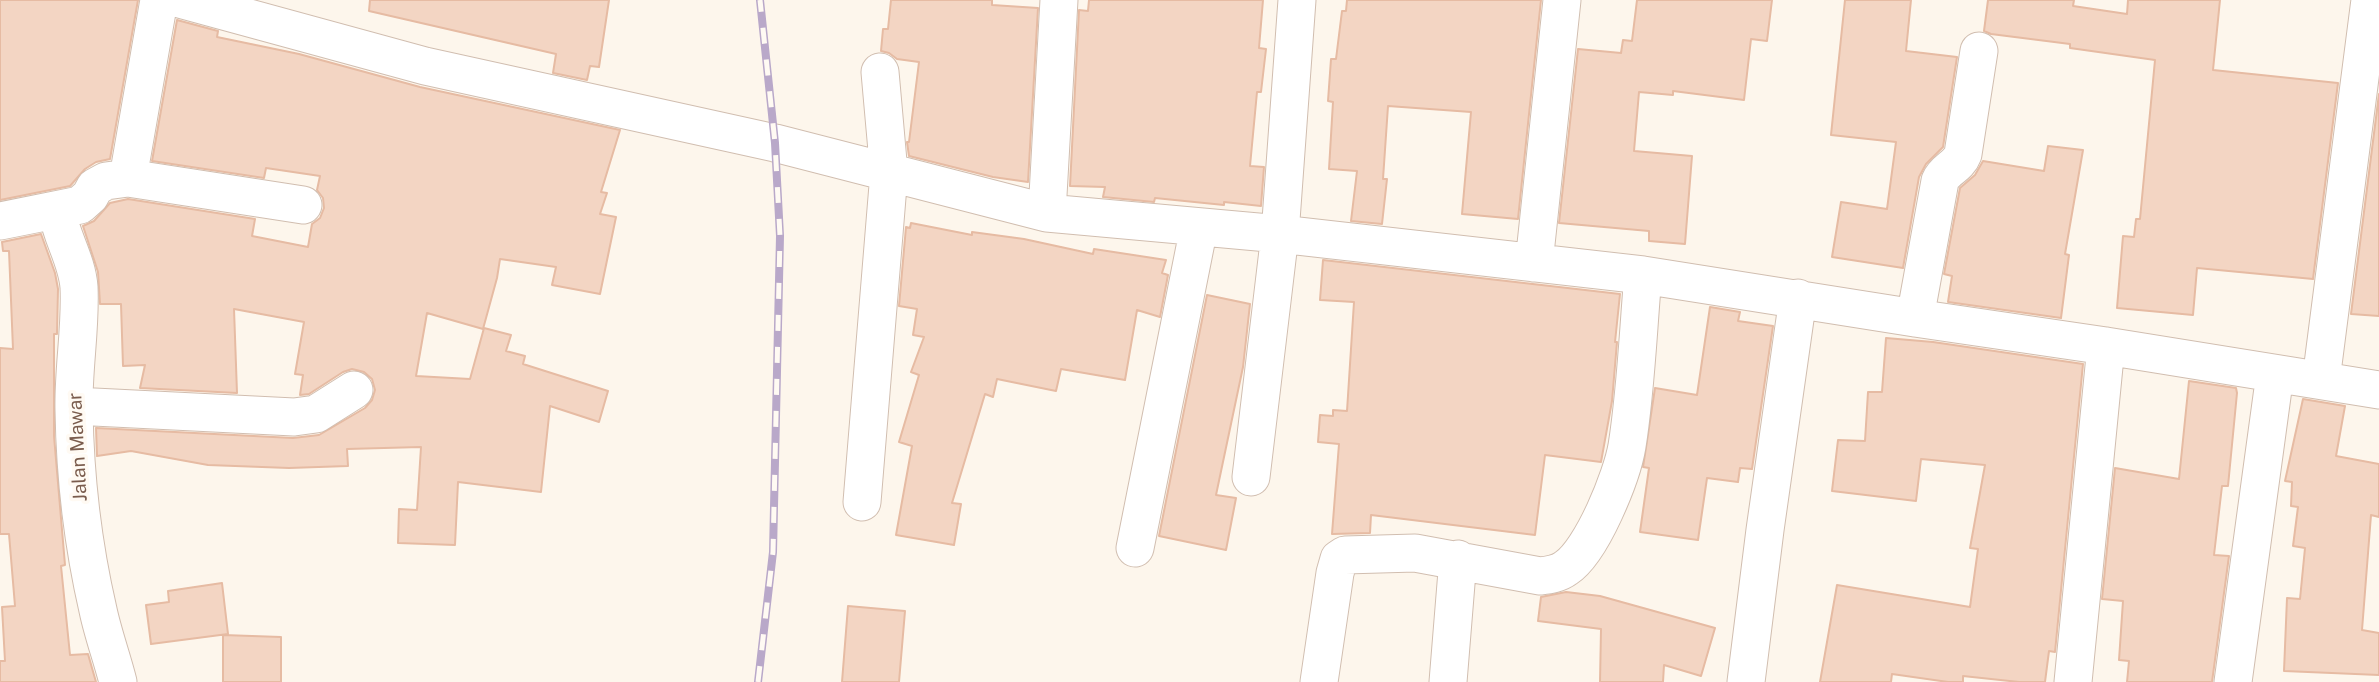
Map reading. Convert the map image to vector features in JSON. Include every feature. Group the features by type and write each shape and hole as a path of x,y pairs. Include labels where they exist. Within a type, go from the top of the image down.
{"street":[{"path":"128,178 159,0"},
{"path":"183,0 425,66 775,143 1046,214 1280,234 1643,275 2379,390"},
{"path":"1046,214 1059,0"},
{"path":"1251,477 1280,234 1297,0"},
{"path":"1534,263 1562,0"},
{"path":"2321,380 2370,0"},
{"path":"1915,318 1940,181 1946,172 1960,161 1979,51"},
{"path":"862,502 889,173 880,72"},
{"path":"0,221 80,205 95,187 106,181 128,178 303,205"},
{"name":"Jalan Mawar","path":"57,211 79,286 74,406 75,452 87,550 98,611 118,682"},
{"path":"1135,548 1199,227"},
{"path":"1319,682 1335,573 1339,559 1345,555 1415,552 1541,576 1567,568 1578,556 1595,530 1621,474 1627,446 1643,275"},
{"path":"1746,682 1798,298"},
{"path":"2073,682 2106,346"},
{"path":"2234,682 2275,374"},
{"path":"74,406 294,417 316,414 354,390"},
{"path":"1448,682 1458,559"}],"building":[{"path":"0,0 138,0 110,159 96,162 85,169 70,186 0,200"},
{"path":"370,0 609,0 599,67 590,66 587,80 553,73 556,54 369,11"},
{"path":"891,0 992,0 992,5 1038,8 1028,182 993,177 909,156 907,142 919,62 897,59 881,51 883,29 888,29"},
{"path":"1089,0 1263,0 1259,48 1266,49 1261,92 1257,92 1250,166 1264,167 1261,206 1103,197 1105,187 1070,186 1079,10 1088,11"},
{"path":"1347,0 1541,0 1518,219 1462,214 1471,112 1388,106 1383,179 1387,179 1382,224 1351,221 1357,171 1329,169 1333,102 1328,101 1331,59 1336,59 1342,11 1346,11"},
{"path":"1637,0 1772,0 1767,41 1751,39 1744,100 1673,91 1673,95 1639,92 1634,151 1692,156 1685,244 1649,241 1649,231 1559,223 1578,49 1621,53 1623,40 1632,41"},
{"path":"1845,0 1911,0 1906,51 1957,57 1943,147 1926,164 1919,177 1903,268 1832,257 1841,202 1887,209 1896,142 1831,135"},
{"path":"1988,0 2074,0 2073,6 2127,14 2128,0 2220,0 2213,70 2338,83 2313,279 2197,268 2193,315 2117,308 2123,236 2134,237 2136,219 2140,219 2155,60 2070,48 2070,44 1991,34 1984,31"},
{"path":"177,20 218,31 217,37 299,54 420,87 620,130 601,192 607,193 600,214 616,217 600,294 552,285 556,267 500,259 483,329 427,313 416,376 470,379 484,328 511,335 506,351 525,356 523,364 608,391 599,422 550,406 541,492 458,482 455,545 398,543 399,509 417,510 421,447 347,449 348,466 289,468 208,465 131,451 97,456 96,428 293,438 319,435 365,408 372,400 375,390 372,379 364,372 352,369 309,394 300,395 303,375 295,374 304,322 234,309 237,393 140,388 145,365 123,366 121,304 100,304 98,272 83,226 94,221 110,203 128,199 255,219 252,236 308,247 312,224 320,218 324,208 323,198 317,190 320,176 266,168 264,178 152,161"},
{"path":"2379,94 2379,316 2351,314"},
{"path":"2048,146 2083,150 2065,254 2069,255 2061,318 1948,302 1952,276 1944,274 1960,188 1975,175 1983,161 2044,171"},
{"path":"911,223 972,235 972,232 1024,239 1093,254 1094,249 1166,260 1162,273 1168,275 1160,317 1137,310 1125,380 1061,369 1056,391 997,379 993,397 985,394 952,503 961,504 954,545 896,535 912,446 899,442 919,375 911,372 924,337 913,335 917,309 899,306 906,227 910,228"},
{"path":"41,234 58,289 57,334 54,334 54,436 65,565 61,566 70,655 88,654 96,682 0,682 0,661 5,661 2,607 15,606 9,534 0,534 0,348 13,349 9,251 3,251 2,242"},
{"path":"1323,260 1620,294 1612,401 1601,462 1545,455 1535,535 1371,515 1370,533 1332,534 1339,444 1318,442 1320,415 1333,416 1333,410 1347,411 1354,302 1320,300"},
{"path":"1207,295 1250,304 1243,367 1216,495 1236,498 1226,550 1159,536"},
{"path":"1710,307 1740,312 1738,321 1773,326 1752,469 1740,468 1738,482 1707,478 1698,540 1640,532 1649,468 1643,467 1655,388 1697,395"},
{"path":"1886,338 1933,342 2083,364 2055,652 2049,651 2045,682 1963,676 1963,682 1948,682 1892,674 1891,682 1820,682 1837,585 1970,607 1978,549 1970,548 1985,465 1921,459 1916,501 1832,491 1838,440 1865,441 1868,392 1882,392"},
{"path":"2189,381 2236,388 2237,393 2228,486 2222,486 2214,555 2229,556 2212,682 2127,682 2129,661 2119,660 2123,601 2102,599 2115,468 2179,479"},
{"path":"2303,399 2345,406 2336,456 2379,464 2379,517 2371,515 2362,630 2379,633 2379,675 2284,671 2287,598 2300,599 2305,548 2293,546 2298,507 2291,506 2292,482 2285,481"},
{"path":"222,583 228,634 151,644 146,605 169,602 168,591"},
{"path":"1566,592 1600,596 1715,628 1701,676 1664,665 1663,682 1600,682 1601,629 1538,621 1541,597"},
{"path":"848,606 905,611 899,682 842,682"},
{"path":"223,635 281,637 281,682 223,682"}],"railway":[{"path":"758,682 773,552 780,236 775,143 760,0"}]}
